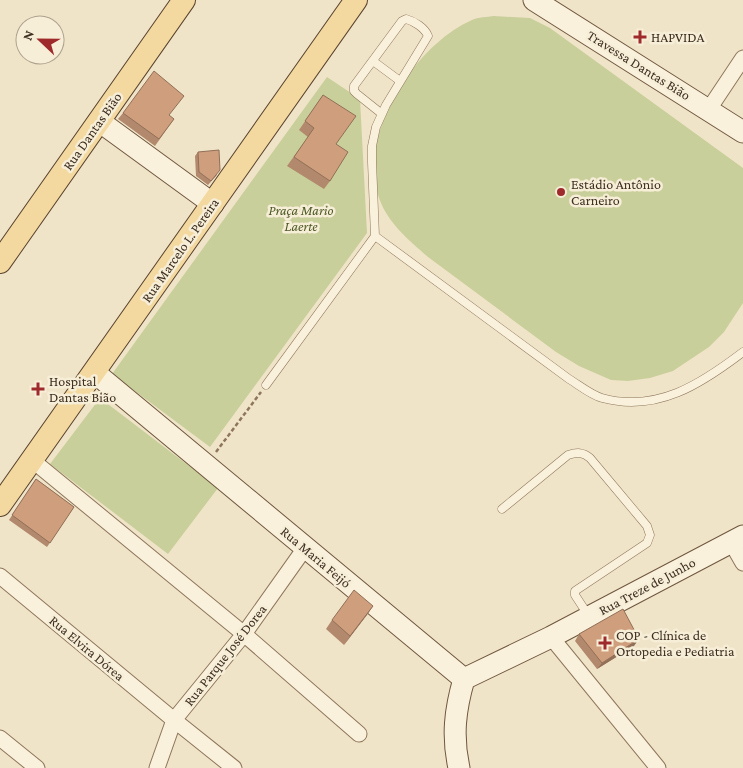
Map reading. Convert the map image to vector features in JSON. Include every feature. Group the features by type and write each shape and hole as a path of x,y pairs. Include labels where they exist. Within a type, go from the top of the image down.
{"main road":[{"name":"Rua Dantas Bião","path":"0,262 184,0"},
{"name":"Rua Marcelo L. Pereira","path":"1,501 32,460 356,0"}],"street":[{"name":"Travessa Dantas Bião","path":"534,0 743,132"},
{"path":"709,109 743,58"},
{"path":"98,121 212,204"},
{"name":"Rua Maria Feijó","path":"94,372 464,679"},
{"path":"32,460 244,634 360,734"},
{"path":"737,539 743,563"},
{"name":"Rua Treze de Junho","path":"551,637 737,539"},
{"name":"Rua Parque José Dorea","path":"157,768 174,720 244,634 305,548"},
{"name":"Rua Elvira Dórea","path":"0,576 234,768"},
{"path":"459,768 456,753 456,707 464,679 551,637 658,768"},
{"path":"0,738 37,768"}],"lane":[{"path":"266,385 375,236 372,146 376,127 400,81 428,36 427,33 412,21 406,19 402,21 354,86 354,91 382,114"},
{"path":"373,61 400,81"},
{"path":"375,236 569,379 601,398 625,401 673,396 710,377 743,352"},
{"path":"502,509 568,455 576,452 586,454 590,458 647,526 650,534 647,543 575,591 575,595 589,617"}],"path":[{"path":"206,465 266,385"}],"green space":[{"name":"Estádio Antônio Carneiro","path":"494,16 530,18 550,28 743,168 743,303 724,332 709,347 673,371 650,378 628,381 611,380 579,366 556,352 428,257 402,233 385,211 381,203 375,178 376,151 382,124 394,97 410,72 429,51 450,33 474,19"},
{"name":"Praça Mario Laerte","path":"327,77 360,99 367,233 210,447 112,374"},
{"path":"100,398 218,488 168,554 50,464"}],"building":[{"path":"154,71 184,96 169,115 174,119 159,139 123,113"},
{"path":"323,95 356,116 336,144 348,152 330,181 294,157 314,128 305,121"},
{"path":"219,150 220,170 211,181 199,172 198,152"},
{"path":"36,479 74,507 50,543 12,515"},
{"path":"354,590 373,606 350,636 332,620"},
{"name":"COP - Clínica de Ortopedia e Pediatria","path":"623,609 639,639 602,663 579,634"}],"place":[{"name":"HAPVIDA","path":"640,37"},
{"name":"Estádio Antônio Carneiro","path":"561,192"},
{"name":"Hospital Dantas Bião","path":"38,389"},
{"name":"COP - Clínica de Ortopedia e Pediatria","path":"605,643"}]}
